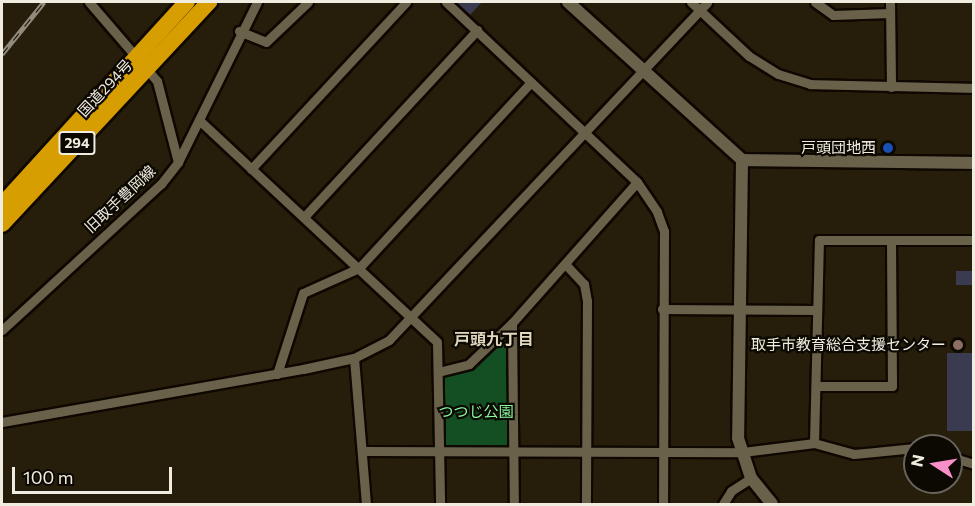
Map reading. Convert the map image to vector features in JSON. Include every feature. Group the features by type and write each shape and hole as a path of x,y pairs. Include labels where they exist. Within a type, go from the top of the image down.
{"highway":[{"name":"国道294号","path":"3,219 32,172 187,2"},
{"name":"国道294号","path":"3,219 147,70 209,2"},
{"path":"2,191 32,172"}],"street":[{"path":"89,2 134,58 147,70 166,101 166,128 178,162"},
{"name":"旧取手豊岡線","path":"2,330 161,184 178,162 239,31 257,2"},
{"path":"239,31 266,42 308,2"},
{"path":"251,169 406,2"},
{"path":"446,2 638,182 664,231 663,504"},
{"path":"568,2 742,160 974,164"},
{"path":"691,2 778,74 810,84 974,88"},
{"path":"2,422 277,375 354,358 389,340 586,134 706,2"},
{"path":"815,2 833,15 890,13"},
{"path":"890,2 891,87"},
{"path":"304,217 477,30"},
{"path":"277,375 303,292 359,268 531,82"},
{"path":"199,120 437,342 440,504"},
{"path":"742,160 738,438 751,478 771,504"},
{"path":"438,372 469,364 567,266 638,182"},
{"path":"814,443 819,240 974,240"},
{"path":"816,386 892,386 891,240"},
{"path":"567,266 584,284 587,301 586,504"},
{"path":"662,309 817,310"},
{"path":"512,323 514,504"},
{"path":"354,358 366,504"},
{"path":"363,451 743,452 814,443 854,454 903,449"},
{"path":"723,504 731,490 751,478"}],"green space":[{"name":"つつじ公園","path":"512,323 513,451 439,451 438,372 469,364"}],"building":[{"path":"455,2 482,2 470,15"},
{"path":"956,271 974,271 974,285 956,285"},
{"path":"947,353 974,353 974,431 947,431"}],"railway":[{"path":"2,54 44,2"}],"place":[{"name":"戸頭団地西","path":"888,148"},
{"name":"取手市教育総合支援センター","path":"958,345"}],"district":[{"name":"戸頭九丁目","path":"494,339"}]}
